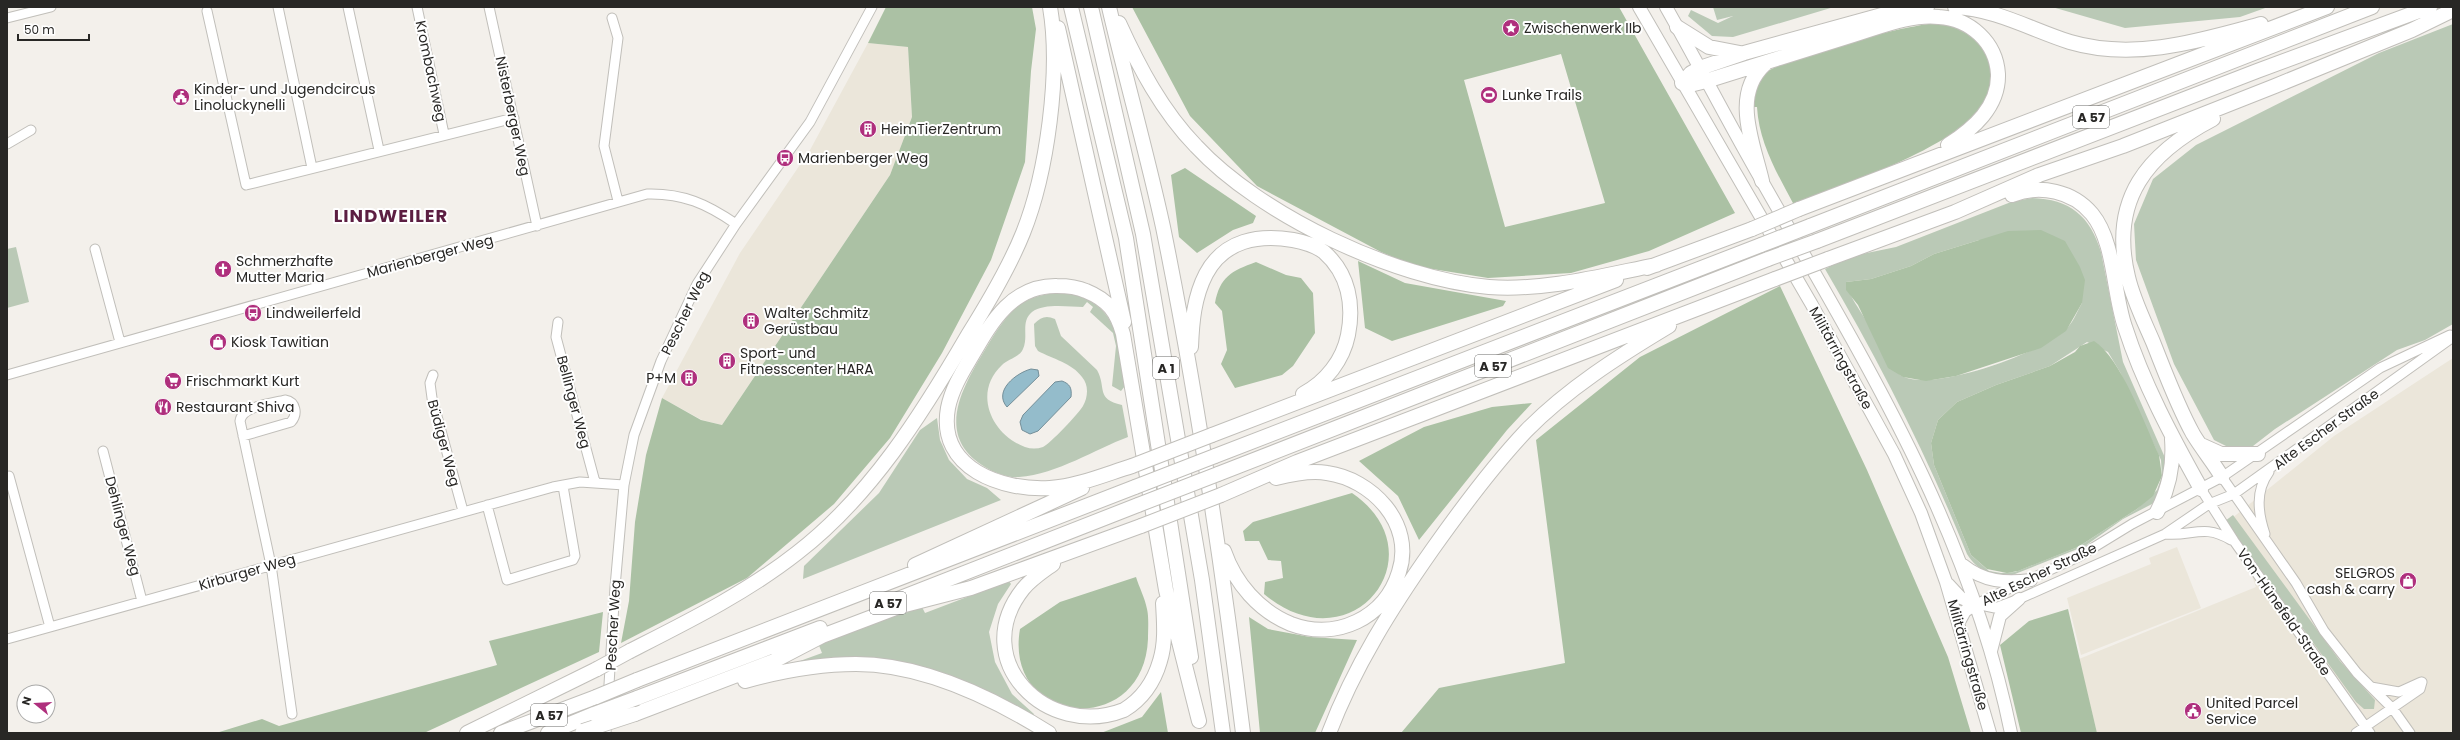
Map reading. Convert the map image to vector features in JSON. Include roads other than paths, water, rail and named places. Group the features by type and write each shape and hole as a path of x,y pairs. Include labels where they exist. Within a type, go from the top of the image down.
{"highway":[{"path":"1052,7 1104,223 1128,338 1142,443"},
{"path":"467,733 597,669 749,586 797,553 851,504 894,451 948,370 982,312 1023,234 1037,190 1046,151 1051,106 1053,58 1052,7"},
{"name":"A 1","path":"1071,7 1126,238 1181,581 1200,727"},
{"name":"A 1","path":"1091,7 1143,234 1202,580 1223,733"},
{"path":"1108,7 1162,226 1189,370 1213,517 1244,733"},
{"path":"1113,7 1137,63 1162,103 1194,145 1214,164 1240,185 1292,218 1365,255 1411,272 1455,283 1491,287 1571,282 1656,265"},
{"path":"1682,83 1691,73 1700,68 1744,53 1889,13 1927,7"},
{"path":"1955,7 1988,12 2072,43 2104,48 2133,50 2199,41 2327,7"},
{"path":"867,591 925,560 1132,466 1752,229 1926,159 2327,7"},
{"name":"A 57","path":"501,733 2372,7"},
{"name":"A 57","path":"548,733 1218,474 1768,259 2054,151 2257,71 2430,7"},
{"path":"581,732 695,692 774,661 822,636 901,606 971,588 1090,546 1254,482 1297,462 1702,306 1955,212 2039,174 2123,146 2412,30 2453,10"},
{"path":"1682,83 1694,84 1706,81 1916,18 1950,19 1977,32 1990,46 1996,59 1998,81 1995,96 1978,122 1963,135 1926,159"},
{"path":"1677,27 1709,47 1722,51 1744,53"},
{"path":"1762,181 1745,104 1750,82 1756,72 1767,62"},
{"path":"2222,477 2188,422 2132,292 2123,248 2127,211 2133,193 2146,170 2165,149 2202,124 2275,86"},
{"path":"1955,212 2054,151"},
{"path":"1955,212 1986,204 2022,191 2037,189 2067,195 2081,203 2092,214 2106,243 2119,305 2131,345 2172,435 2201,489"},
{"path":"1189,370 1192,324 1196,297 1207,273 1219,258 1234,246 1251,239 1271,236 1308,243 1324,253 1346,287 1352,304 1352,320 1346,346 1325,378 1310,390 1265,415"},
{"path":"1132,466 1067,486 1049,488 1005,485 987,479 974,471 954,448 948,432 948,410 951,396 990,325 1013,300 1029,290 1046,286 1080,288 1098,296 1112,307 1118,316 1123,334 1158,535 1166,590 1200,727"},
{"path":"1329,733 1360,663 1411,580 1463,506 1526,431 1574,389 1628,350 1702,306"},
{"path":"2157,512 2165,494 2172,470 2172,435"},
{"path":"2201,445 2221,454 2258,454"},
{"path":"1213,517 1233,573 1254,600 1283,621 1315,630 1333,630 1351,626 1379,606 1391,591 1400,571 1402,552 1400,535 1394,519 1376,496 1358,482 1326,472 1300,473 1254,482"},
{"path":"1090,546 1056,563 1037,575 1023,590 1012,607 1006,624 1003,642 1008,671 1016,687 1026,699 1055,718 1078,723 1099,721 1119,714 1135,703 1151,684 1160,661 1164,632 1158,535"},
{"path":"695,692 794,669 857,664 897,669 934,678 1000,704 1049,733"}],"main road":[{"name":"Militärringstraße","path":"1639,7 1812,305 1877,422 1921,513 1959,622 1990,733"},
{"name":"Militärringstraße","path":"1666,7 1762,181 1827,294 1890,409 1930,488 1963,565 1976,604 2011,733"},
{"path":"1963,565 1974,574 1988,580 2013,582 2032,580"},
{"path":"1946,582 1962,598 1976,604"},
{"path":"1990,652 2000,616 2019,599"},
{"path":"1959,622 1965,611 1976,604"}],"street":[{"path":"7,18 51,7"},
{"path":"278,7 312,168"},
{"path":"348,7 378,150"},
{"name":"Krombachweg","path":"417,7 444,134"},
{"name":"Nisterberger Weg","path":"489,7 537,226"},
{"name":"Pescher Weg","path":"606,733 615,581 624,485 634,435 661,361 696,284 736,224 810,122 872,7"},
{"name":"Krombachweg","path":"207,11 246,185 378,150 514,118"},
{"path":"612,18 618,38 604,146 618,201"},
{"path":"7,144 32,130"},
{"name":"Marienberger Weg","path":"7,375 647,194 680,196 703,203 736,224"},
{"path":"95,249 120,342"},
{"name":"Bellinger Weg","path":"558,322 556,337 595,482"},
{"name":"Alte Escher Straße","path":"1976,604 2032,580 2078,557 2132,524 2201,489 2258,454 2380,368 2453,333"},
{"name":"Alte Escher Straße","path":"1976,604 1995,608 2019,599 2165,534 2209,504 2234,494 2453,337"},
{"name":"Büdiger Weg","path":"433,375 430,382 432,398 463,511"},
{"path":"243,436 291,422 295,416 294,406 285,400 244,413 240,421 243,436 272,565 292,714"},
{"name":"Dehlinger Weg","path":"103,452 142,601"},
{"path":"2271,548 2262,527 2258,504 2263,480 2273,467"},
{"path":"9,476 50,627"},
{"name":"Von-Hünefeld-Straße","path":"2222,477 2296,583 2324,631 2370,686 2393,709 2410,733"},
{"name":"Kirburger Weg","path":"7,639 463,511 563,486 595,482 624,485"},
{"path":"487,505 507,580 573,560 575,556 570,514 563,486"},
{"name":"Von-Hünefeld-Straße","path":"2201,489 2209,504 2234,541 2367,730"},
{"path":"2165,534 2175,535 2208,531 2221,534 2234,541"},
{"path":"2356,733 2367,730 2420,689 2422,682 2399,692 2370,686"}],"water":[{"path":"1031,369 1038,370 1039,376 1007,407 1003,401 1004,389 1019,374"},
{"path":"1062,381 1070,387 1071,397 1038,431 1030,434 1022,430 1020,422 1023,415 1055,382"}],"place":[{"name":"Zwischenwerk IIb","path":"1511,28"},
{"name":"Lunke Trails","path":"1489,95"},
{"name":"Kinder- und Jugendcircus Linoluckynelli","path":"181,97"},
{"name":"HeimTierZentrum","path":"868,129"},
{"name":"Marienberger Weg","path":"785,158"},
{"name":"Schmerzhafte Mutter Maria","path":"223,269"},
{"name":"Lindweilerfeld","path":"253,313"},
{"name":"Walter Schmitz Gerüstbau","path":"751,321"},
{"name":"Kiosk Tawitian","path":"218,342"},
{"name":"Sport- und Fitnesscenter HARA","path":"727,361"},
{"name":"P+M","path":"689,378"},
{"name":"Frischmarkt Kurt","path":"173,381"},
{"name":"Restaurant Shiva","path":"163,407"},
{"name":"SELGROS cash & carry","path":"2408,581"},
{"name":"United Parcel Service","path":"2193,711"}],"district":[{"name":"LINDWEILER","path":"391,215"}]}
